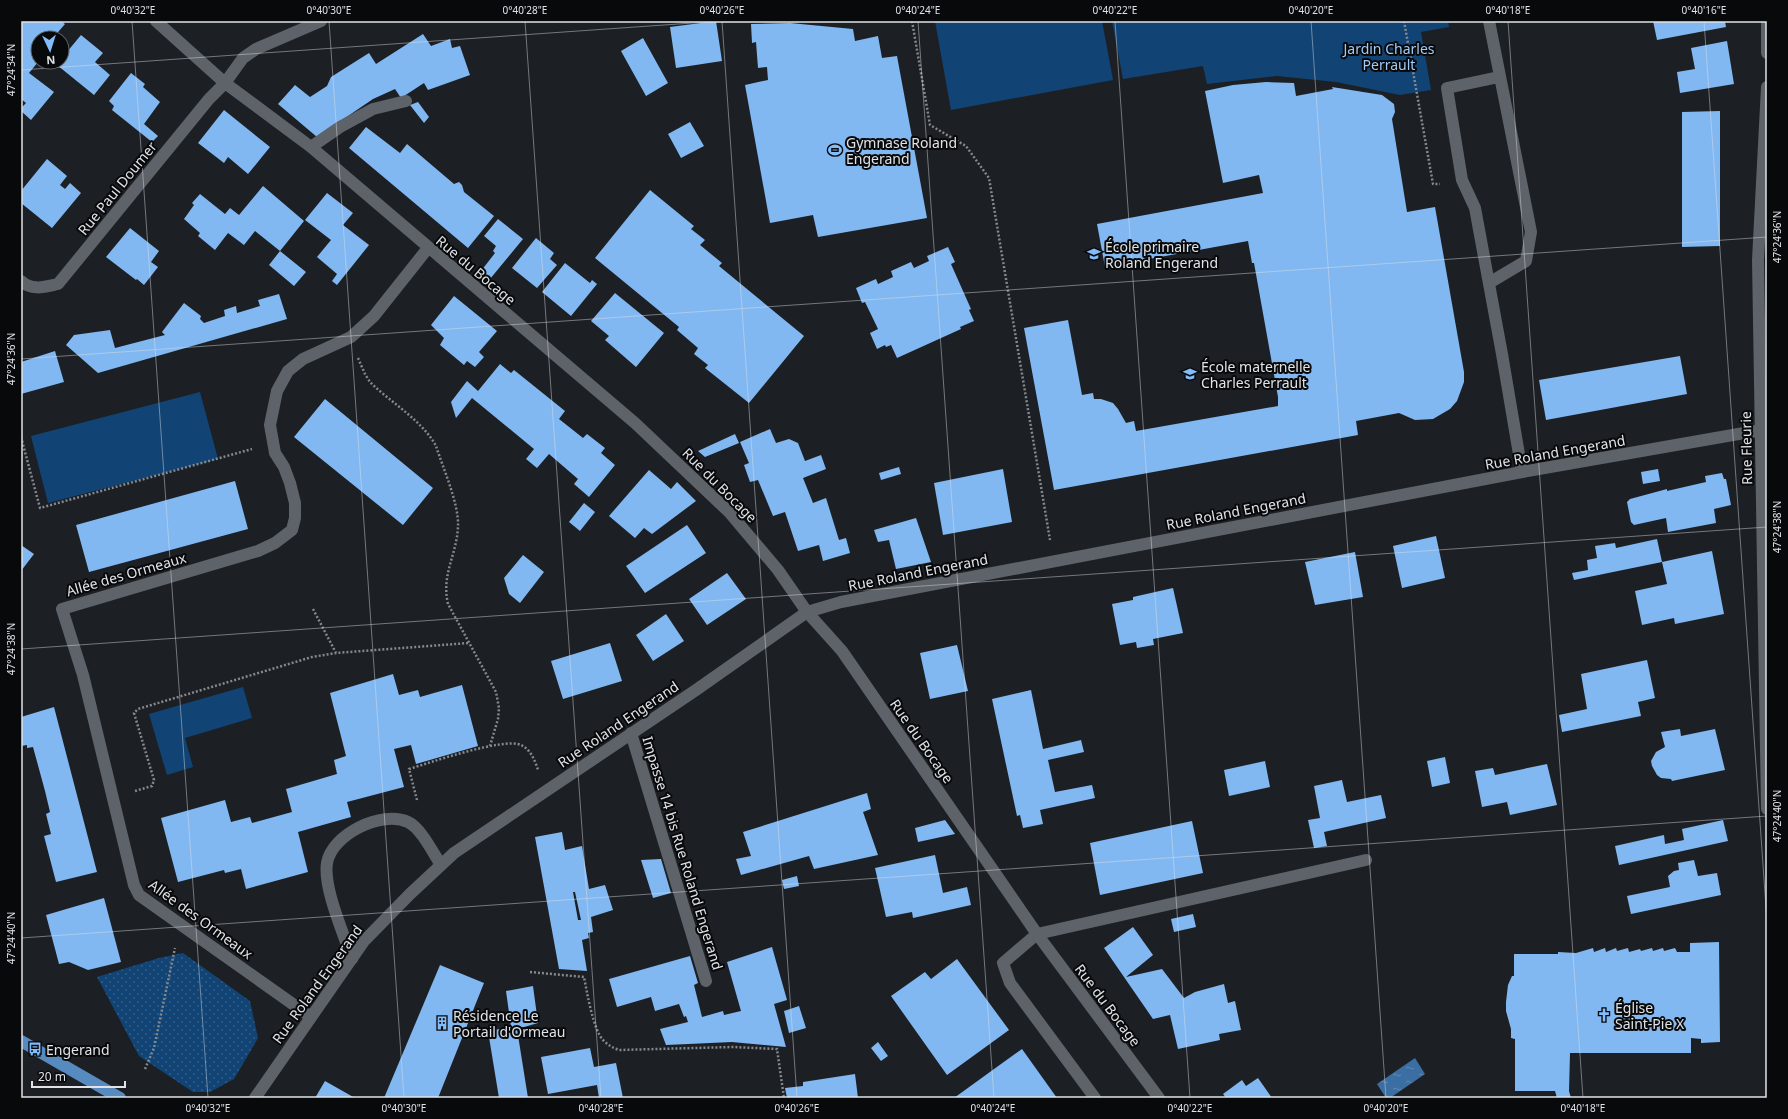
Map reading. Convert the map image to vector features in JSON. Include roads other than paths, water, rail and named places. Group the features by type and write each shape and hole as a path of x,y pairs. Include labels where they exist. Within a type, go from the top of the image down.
{"main road":[{"path":"21,1041 120,1098"}],"street":[{"name":"Rue du Bocage","path":"156,21 225,82 310,147 635,423 729,512 778,570 807,612 842,651 1037,934 1159,1098"},
{"name":"Rue Paul Doumer","path":"21,281 27,286 41,288 58,284 208,99 225,82 243,58 256,49 321,21"},
{"path":"1489,21 1531,232 1526,261 1489,283"},
{"path":"1766,21 1767,53"},
{"path":"1499,77 1447,88 1462,180 1474,208 1489,283 1522,472"},
{"name":"Rue Fleurie","path":"1767,87 1758,260 1763,430 1767,809"},
{"path":"310,147 340,126 373,109 406,101"},
{"name":"Allée des Ormeaux","path":"311,1017 139,895 134,885 83,675 62,609 258,551 275,543 292,530 295,518 295,503 290,483 284,468 275,453 270,425 277,391 288,371 303,359 351,337 374,316 428,248"},
{"name":"Rue Roland Engerand","path":"255,1098 369,936 410,894 454,853 807,612 840,602 1522,472 1763,430"},
{"name":"Impasse 14 bis Rue Roland Engerand","path":"631,733 706,981"},
{"path":"352,959 328,885 327,861 335,845 346,834 364,825 380,820 396,819 408,822 417,828 441,865"},
{"path":"1095,1098 1010,983 1003,963 1037,934 1366,860"}],"water":[{"path":"1415,1058 1425,1074 1390,1098 1386,1098 1377,1084"}],"place":[{"name":"Gymnase Roland Engerand","path":"835,150"},
{"name":"École primaire Roland Engerand","path":"1094,254"},
{"name":"École maternelle Charles Perrault","path":"1190,374"},
{"name":"Église Saint-Pie X","path":"1604,1015"},
{"name":"Résidence Le Portail d'Ormeau","path":"442,1023"},
{"name":"Engerand","path":"35,1049"}],"park label":[{"name":"Jardin Charles Perrault","path":"1389,56"}]}
